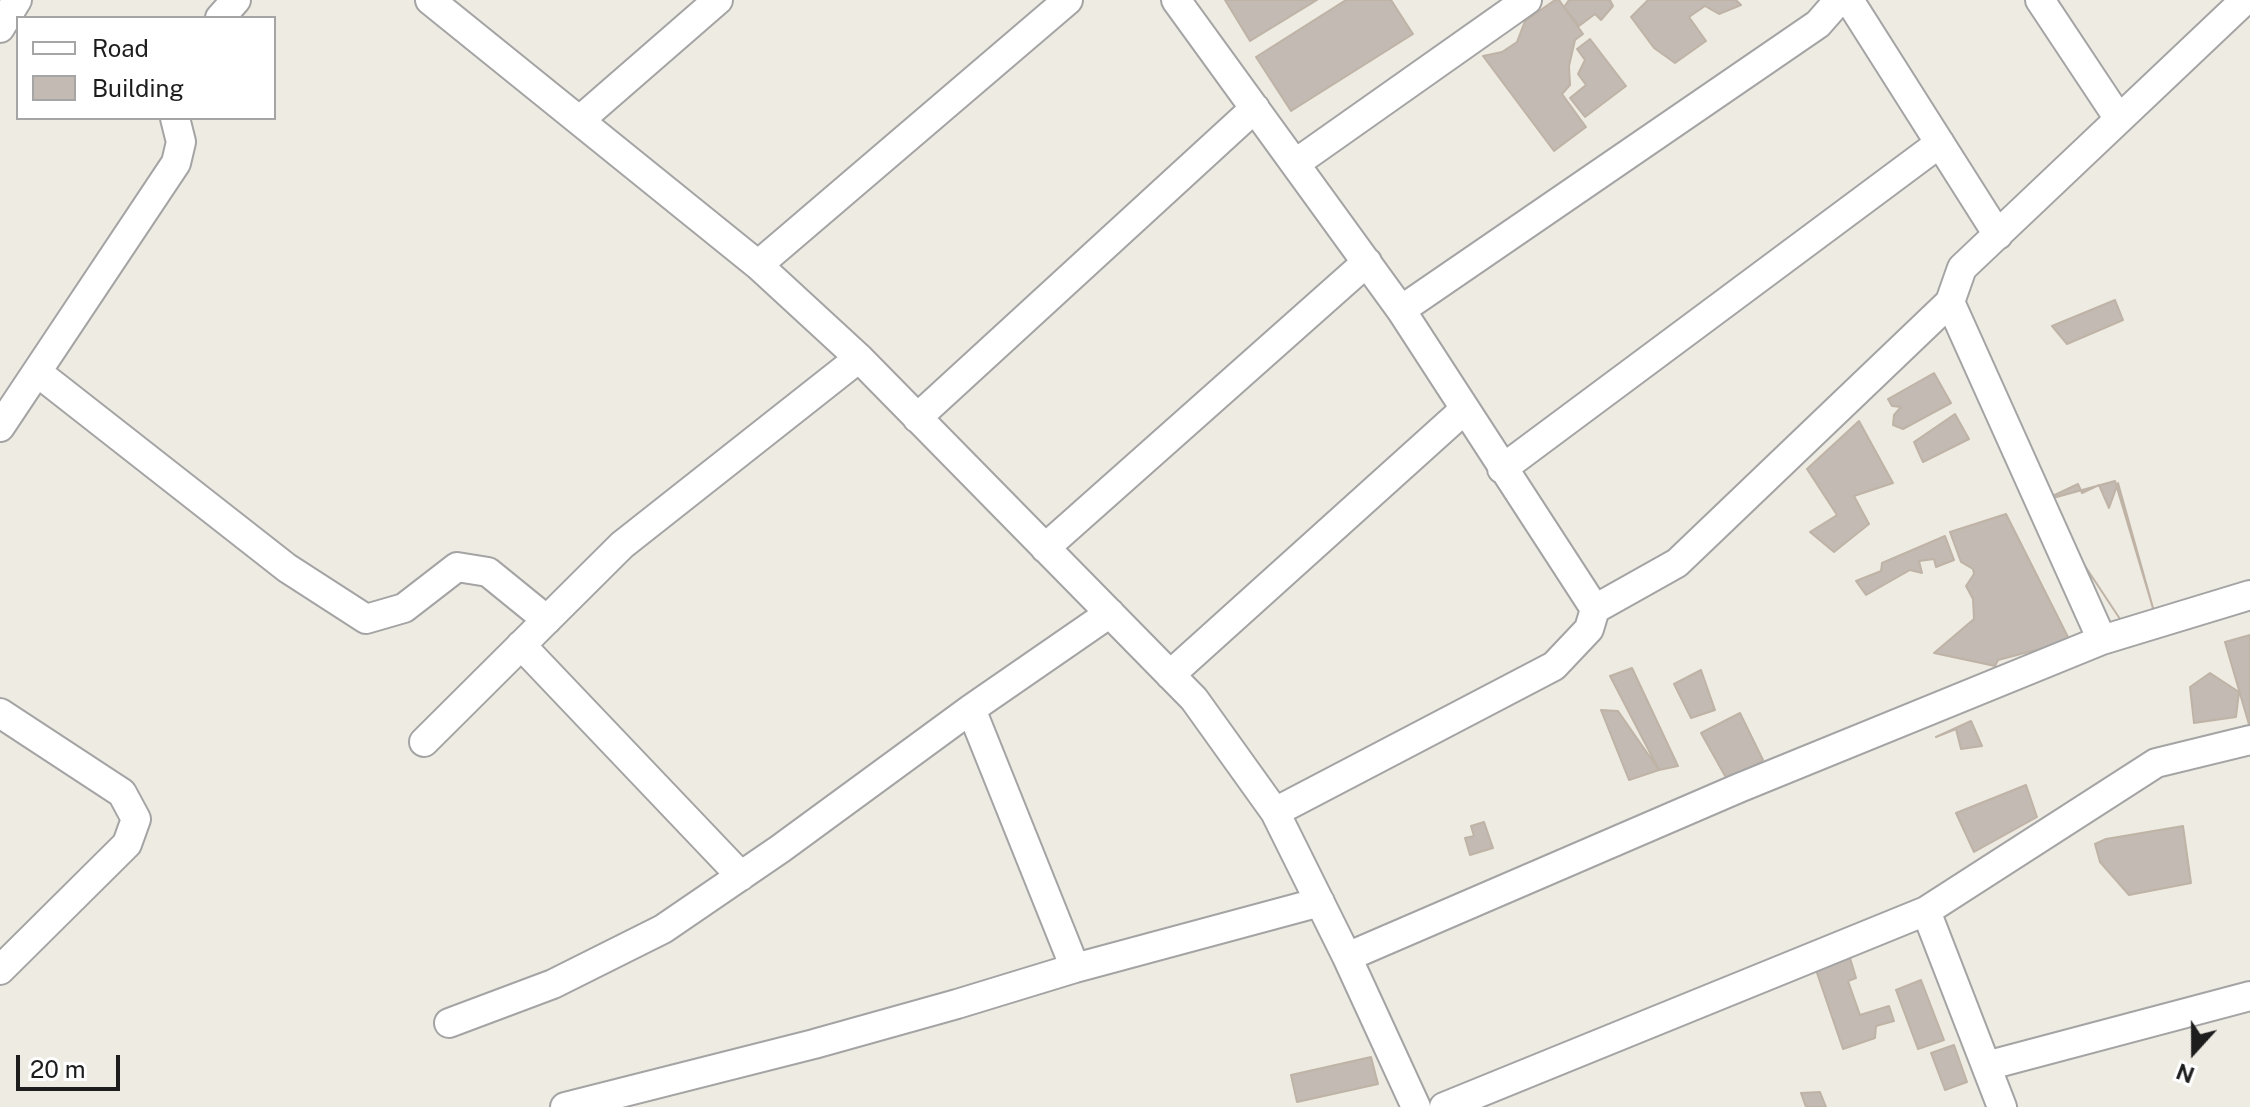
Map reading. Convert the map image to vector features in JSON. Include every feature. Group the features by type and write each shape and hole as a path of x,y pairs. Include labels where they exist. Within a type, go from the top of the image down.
{"street":[{"path":"0,31 17,0"},
{"path":"222,16 236,0"},
{"path":"430,0 758,265 859,358 1194,699 1275,812 1347,957 1416,1107"},
{"path":"580,120 718,0"},
{"path":"758,265 1038,10 1068,0"},
{"path":"1176,0 1401,310 1595,609"},
{"path":"1296,163 1527,0"},
{"path":"1401,310 1818,24 1839,0"},
{"path":"1849,0 1998,235"},
{"path":"2040,0 2119,119"},
{"path":"1275,812 1554,666 1589,629 1595,609 1677,563 1950,302 1962,268 2245,0"},
{"path":"917,418 1255,108"},
{"path":"0,427 176,163 181,142 176,120"},
{"path":"1502,469 1940,143"},
{"path":"1045,548 1367,262"},
{"path":"1950,302 2102,640"},
{"path":"424,742 622,545 859,358"},
{"path":"37,372 287,568 366,619 404,608 457,567 488,572 547,620"},
{"path":"1170,675 1464,410"},
{"path":"1347,957 1739,788 2102,640 2250,595"},
{"path":"449,1023 553,984 663,929 1110,613"},
{"path":"521,645 741,876"},
{"path":"971,709 1075,968"},
{"path":"0,713 122,793 136,819 127,844 0,970"},
{"path":"1444,1107 1926,911 2156,763 2250,740"},
{"path":"565,1107 829,1040 1075,968 1320,902"},
{"path":"1926,911 2002,1107"},
{"path":"1986,1066 2250,996"}],"building":[{"path":"1225,0 1317,0 1250,41"},
{"path":"1346,0 1391,0 1413,34 1291,111 1256,57"},
{"path":"1559,0 1583,34 1575,40 1569,66 1570,85 1562,94 1586,127 1554,151 1483,56 1502,52 1517,42 1525,21"},
{"path":"1569,0 1610,0 1613,6 1601,20 1595,14 1579,26 1564,7"},
{"path":"1648,0 1736,0 1741,5 1719,14 1705,6 1689,17 1706,41 1675,63 1654,48 1631,17"},
{"path":"1590,39 1626,86 1585,117 1570,98 1586,85 1578,74 1585,60 1577,49"},
{"path":"2115,300 2123,320 2067,344 2052,326"},
{"path":"1934,373 1951,403 1903,429 1893,425 1894,415 1901,407 1892,406 1888,399"},
{"path":"1955,414 1969,439 1923,462 1914,442"},
{"path":"1859,421 1893,483 1854,496 1869,524 1834,552 1810,532 1837,515 1807,469"},
{"path":"2115,481 2155,615 2122,622 2042,501"},
{"path":"2118,483 2155,615 2122,622 2042,501 2078,484 2082,493 2099,485 2109,508"},
{"path":"2006,514 2070,641 1998,660 1995,666 1934,653 1974,619 1973,599 1966,586 1974,574 1973,569 1961,562 1950,532"},
{"path":"1945,536 1954,560 1936,567 1934,559 1919,561 1922,573 1910,570 1866,595 1856,581 1881,571 1882,563"},
{"path":"2250,635 2250,728 2225,642"},
{"path":"1632,668 1678,766 1659,770 1610,676"},
{"path":"1701,670 1715,710 1691,718 1674,684"},
{"path":"2210,673 2239,692 2236,717 2194,723 2190,687"},
{"path":"1601,710 1618,711 1659,770 1629,780"},
{"path":"1740,713 1763,760 1729,783 1701,733"},
{"path":"1971,721 1982,746 1961,749 1956,729 1936,737"},
{"path":"2026,785 2037,817 1974,852 1956,813"},
{"path":"1484,822 1493,848 1470,855 1465,838 1474,836 1471,826"},
{"path":"2183,826 2191,883 2129,895 2100,862 2095,844 2106,839"},
{"path":"1850,958 1856,978 1848,981 1860,1015 1889,1006 1894,1021 1876,1026 1875,1038 1843,1049 1816,970"},
{"path":"1921,980 1944,1040 1918,1049 1896,990"},
{"path":"1954,1045 1967,1082 1945,1090 1931,1053"},
{"path":"1371,1057 1378,1084 1297,1102 1291,1075"},
{"path":"1820,1092 1826,1107 1806,1107 1801,1093"}]}
